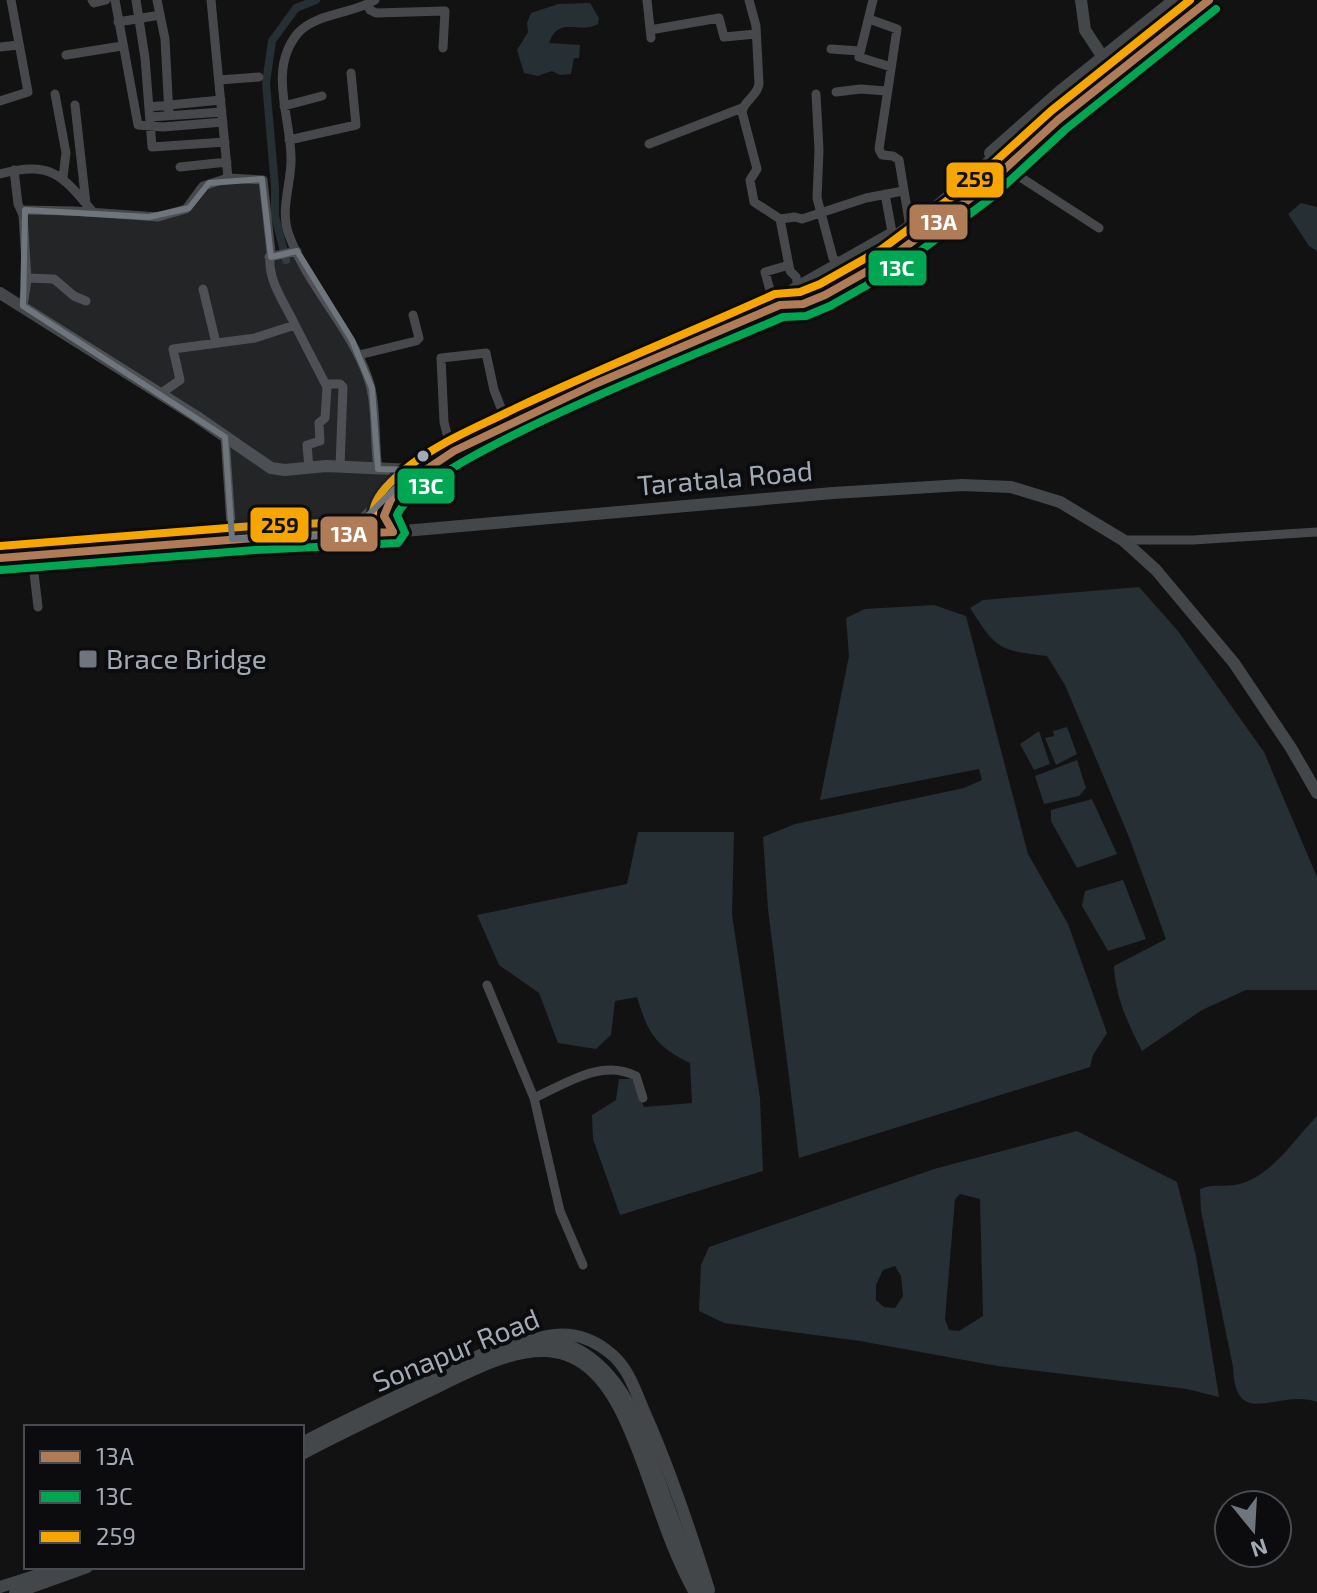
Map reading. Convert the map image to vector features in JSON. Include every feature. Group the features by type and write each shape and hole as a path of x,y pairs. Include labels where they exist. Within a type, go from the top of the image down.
{"main road":[{"path":"1081,0 1085,30 1116,73"},
{"path":"393,532 384,512 391,499 413,475 516,419 779,301 798,286 892,232 954,187 1048,101 1174,0"},
{"path":"348,535 385,495 450,446 505,418 816,286 860,261 930,212 1079,84 1184,0"},
{"path":"779,301 811,301 868,272 942,221 1058,120 1209,0"},
{"path":"0,293 271,468 340,467 413,475"},
{"name":"Taratala Road","path":"0,558 232,539 393,532 833,493 987,484 1028,491 1060,502 1123,540 1174,590 1234,663 1317,793"},
{"path":"304,1443 489,1351 531,1341 572,1347 597,1362 622,1392 637,1423 686,1554 708,1593"},
{"path":"304,1453 493,1360 532,1350 568,1356 598,1375 621,1410 677,1558 695,1593"},
{"path":"0,1589 55,1569"},
{"path":"15,1593 81,1569"}],"street":[{"path":"0,101 28,92 11,0"},
{"path":"92,0 96,3 106,0"},
{"path":"115,0 138,125 169,110 221,100"},
{"path":"136,0 152,147 225,142"},
{"path":"157,0 165,39 169,110"},
{"path":"211,0 228,178"},
{"path":"647,0 650,34 719,18 724,37 756,34"},
{"path":"649,144 742,108 759,88 756,34 749,0"},
{"path":"873,0 859,57 891,67"},
{"path":"372,2 370,10 376,13 445,11 443,48"},
{"path":"372,2 327,17 300,31 285,61 282,80 291,165 285,218 289,235 310,278 352,340 372,388 378,469"},
{"path":"118,22 160,15"},
{"path":"869,19 897,29 879,152 899,160 909,221"},
{"path":"0,47 18,45"},
{"path":"66,55 122,46"},
{"path":"831,49 860,51"},
{"path":"289,140 356,125 351,73"},
{"path":"219,80 259,77"},
{"path":"836,92 861,89 886,91"},
{"path":"55,94 66,153 63,177"},
{"path":"816,94 819,150 817,191 833,258 839,264"},
{"path":"284,106 322,96"},
{"path":"75,105 89,208"},
{"path":"742,108 757,169 750,180 752,198 757,205 780,219 802,219 903,191"},
{"path":"169,110 222,117"},
{"path":"150,117 222,117"},
{"path":"180,167 227,162"},
{"path":"1006,168 1099,228"},
{"path":"0,174 29,169 58,174 89,208"},
{"path":"14,170 18,204 23,215 27,278 23,306"},
{"path":"23,215 29,209 89,208 149,217 172,214 188,208 203,186 228,178 263,180 269,257 275,287 326,384 325,416 319,423 320,441 307,445 309,468"},
{"path":"885,194 892,232"},
{"path":"780,219 789,265 798,286"},
{"path":"269,257 297,251"},
{"path":"779,301 765,272 789,265"},
{"path":"27,278 54,279 74,296 86,301"},
{"path":"203,289 216,343"},
{"path":"359,355 416,341 419,338 413,315"},
{"path":"160,394 180,380 172,350 255,338 295,325"},
{"path":"450,446 444,422 441,358 486,353 494,390 505,418"},
{"path":"326,384 340,384 343,387 340,467"},
{"path":"225,437 232,539"},
{"path":"1123,540 1225,539 1317,532"},
{"path":"32,556 38,607"},
{"path":"487,985 534,1098 560,1211 583,1265"},
{"path":"534,1098 601,1070 636,1076 643,1098"}],"highlighted area":[{"path":"262,179 271,257 297,251 352,340 372,388 378,469 414,470 348,535 232,539 225,437 23,306 25,210 149,217 189,208 209,183"}],"shaded area":[{"path":"590,3 599,18 598,24 558,30 549,43 580,45 579,58 574,58 571,74 560,75 552,71 538,76 524,73 517,50 528,32 531,13 558,4"},
{"path":"1301,203 1317,207 1317,251 1309,246 1288,214"},
{"path":"1139,587 1178,631 1264,752 1317,877 1317,990 1246,990 1202,1010 1142,1051 1120,999 1114,966 1166,939 1129,837 1065,685 1047,656 1000,646 970,608 983,600"},
{"path":"934,605 966,616 1028,854 1068,924 1107,1033 1093,1055 1090,1067 799,1158 768,909 763,837 795,824 964,788 982,780 979,769 820,800 849,656 846,618 865,609"},
{"path":"1067,727 1077,754 1056,765 1045,738 1054,736 1053,731"},
{"path":"1039,731 1050,764 1034,770 1020,744"},
{"path":"1077,760 1086,788 1079,796 1044,804 1035,776"},
{"path":"1092,799 1117,854 1077,868 1051,821 1051,810"},
{"path":"638,832 734,832 732,915 760,1098 763,1171 620,1215 593,1139 592,1115 616,1100 619,1079 632,1079 644,1107 692,1103 690,1063 668,1051 654,1037 637,997 615,1001 611,1035 596,1049 558,1043 539,993 499,965 477,915 627,884"},
{"path":"1123,880 1146,939 1108,951 1082,906 1085,891"},
{"path":"1317,1116 1317,1402 1303,1399 1250,1403 1242,1398 1236,1387 1201,1211 1200,1189 1243,1183 1255,1178 1275,1163"},
{"path":"1077,1131 1177,1182 1196,1256 1219,1397 1187,1389 997,1366 860,1341 724,1323 699,1311 701,1265 709,1247 934,1169","holes":["960,1194 980,1199 983,1316 959,1331 949,1330 945,1319 955,1199","895,1266 901,1276 903,1296 895,1308 884,1307 876,1300 876,1285 883,1270"]}],"waterway":[{"path":"286,260 275,216 266,83 272,41 296,8 316,0"}],"transit line":[{"name":"259","path":"0,546 253,526 373,521 374,506 387,487 416,461 443,444 548,393 775,294 800,292 820,284 882,249 976,179 1051,111 1190,0"},
{"name":"13A","path":"0,558 254,538 393,532 384,516 391,499 412,479 454,451 595,384 780,305 803,304 825,295 889,259 984,188 1058,120 1209,0"},
{"name":"13C","path":"1,570 255,550 398,543 405,533 397,515 418,492 458,465 511,436 637,379 783,317 806,316 830,306 896,269 991,198 1066,129 1216,9"}],"place":[{"name":"Brace Bridge","path":"88,659"}]}
